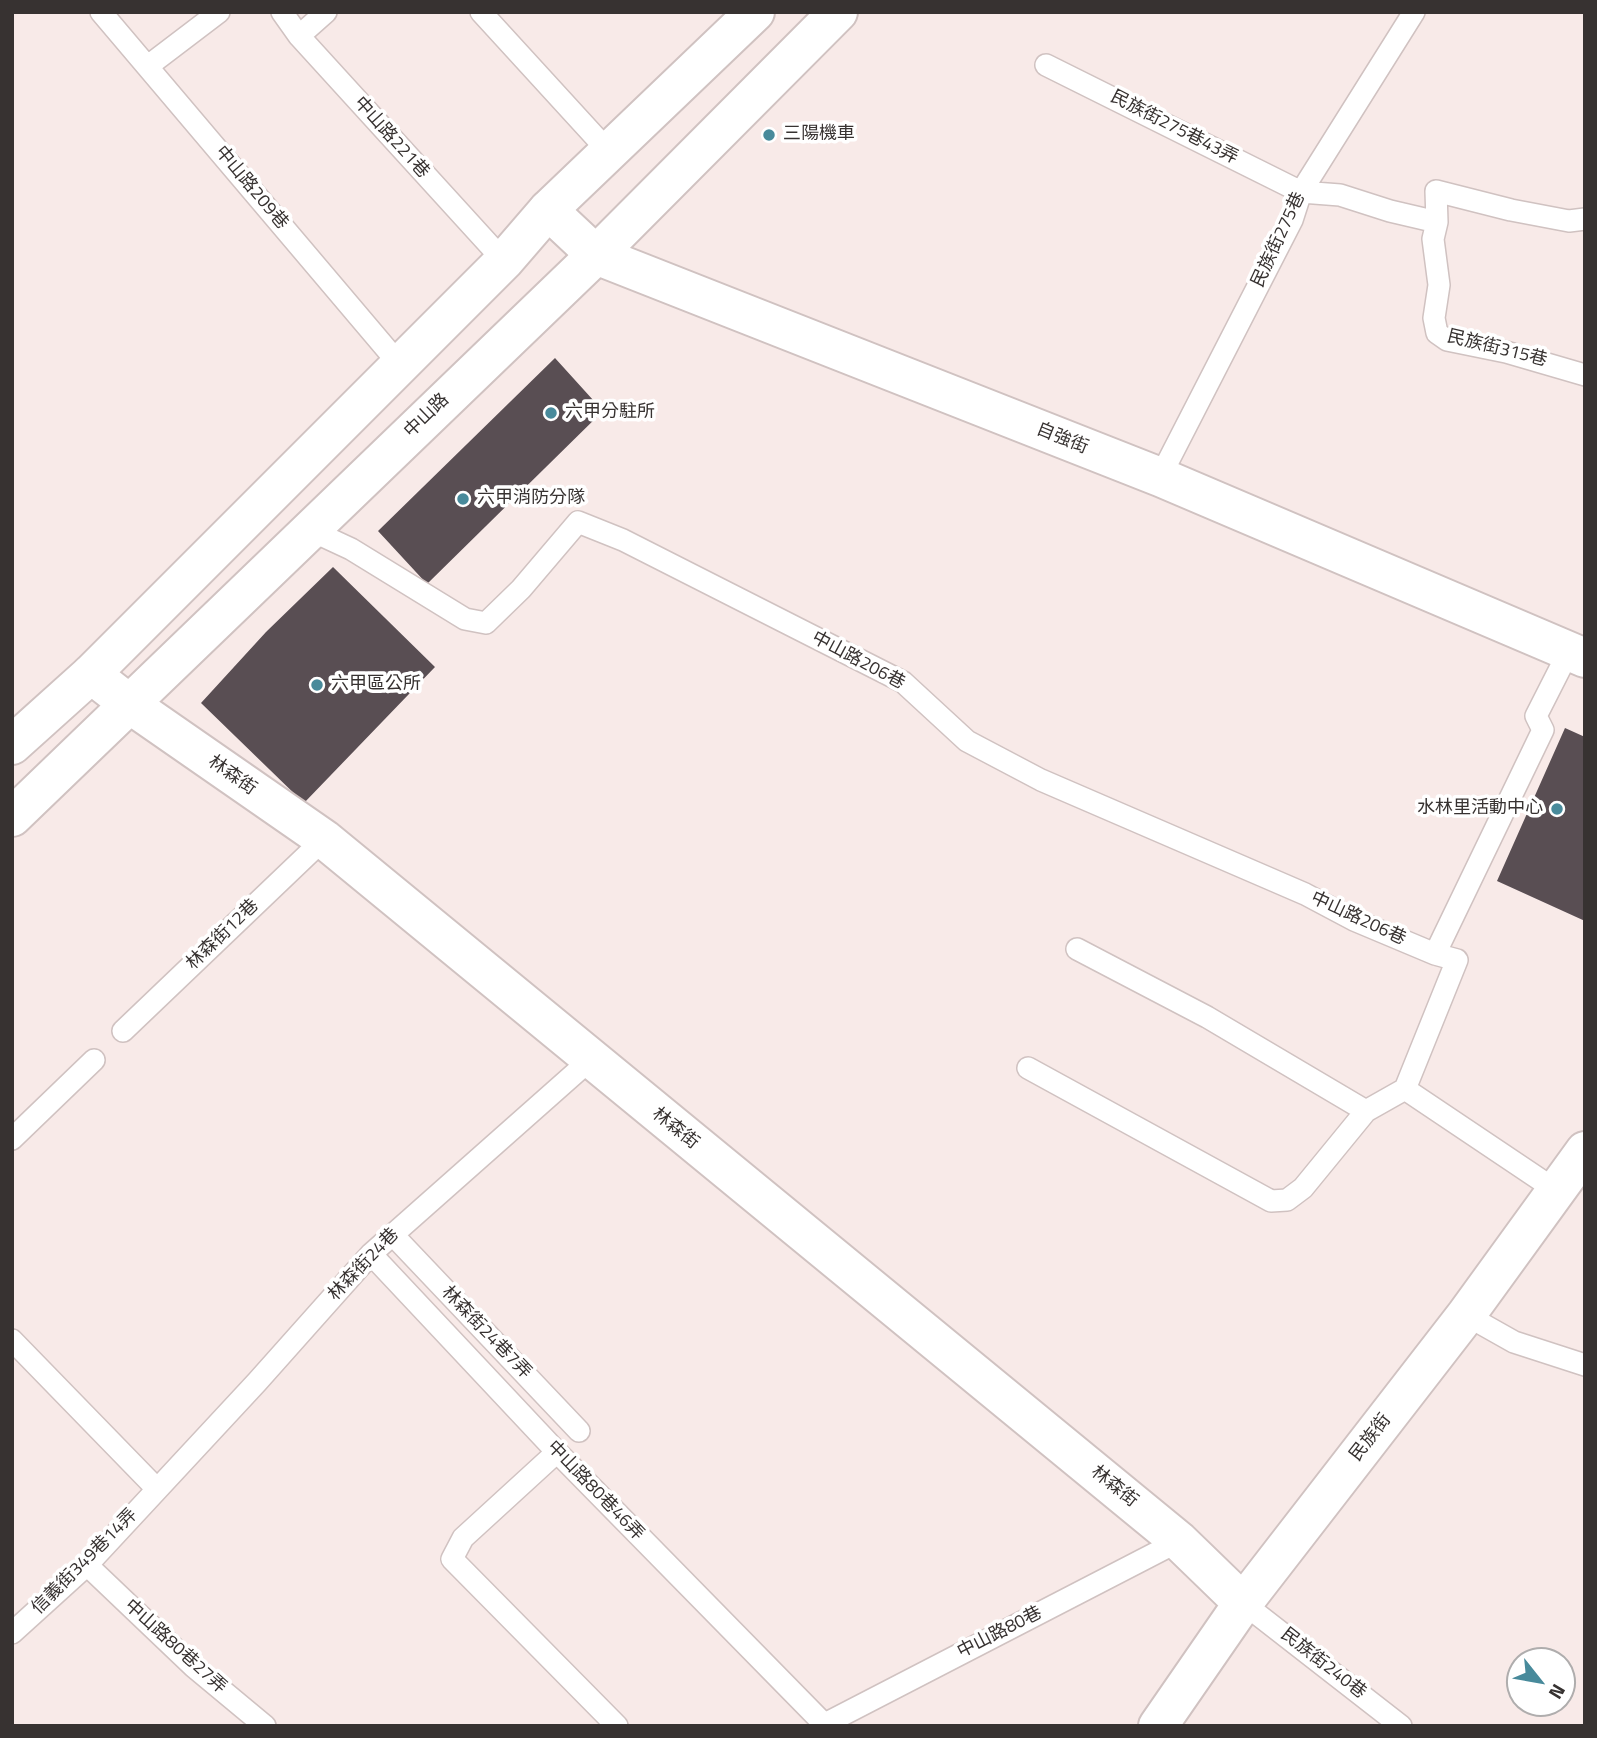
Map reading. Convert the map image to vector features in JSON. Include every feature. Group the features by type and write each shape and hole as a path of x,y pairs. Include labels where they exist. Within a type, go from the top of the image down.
{"street":[{"path":"12,745 92,674 504,261 548,210 755,12"},
{"name":"中山路","path":"12,817 308,529 596,255 838,12"},
{"name":"自強街","path":"548,210 596,255 1160,477 1577,655"},
{"name":"林森街","path":"92,674 128,704 324,839 1180,1541 1243,1602"},
{"name":"民族街","path":"1158,1726 1243,1602 1466,1315 1585,1151"}],"lane":[{"name":"中山路209巷","path":"101,12 400,365"},
{"path":"148,66 219,12"},
{"name":"中山路221巷","path":"282,12 299,36 504,261"},
{"path":"299,36 326,12"},
{"path":"481,12 610,153"},
{"name":"民族街275巷","path":"1160,477 1292,220 1301,192 1415,12"},
{"name":"民族街275巷43弄","path":"1046,65 1301,192"},
{"name":"民族街315巷","path":"1585,219 1569,221 1436,191 1437,222 1433,239 1439,285 1434,317 1437,333 1447,340 1506,352 1585,374"},
{"path":"1301,192 1340,195 1437,222"},
{"name":"中山路206巷","path":"308,529 351,549 465,619 486,623 521,589 578,522 623,540 902,682 967,741 1041,780 1306,894 1354,920 1435,954"},
{"path":"1028,1068 1271,1201 1287,1200 1303,1188 1366,1111 1405,1089 1457,960 1435,954 1543,730 1536,716 1577,655"},
{"name":"林森街12巷","path":"123,1031 324,839"},
{"path":"1077,949 1207,1017 1366,1111"},
{"name":"林森街24巷","path":"157,1489 371,1254 590,1059"},
{"path":"12,1139 94,1060"},
{"path":"1405,1089 1558,1191"},
{"name":"林森街24巷7弄","path":"393,1235 579,1431"},
{"name":"中山路80巷46弄","path":"371,1254 557,1452 822,1725"},
{"path":"1466,1315 1514,1342 1585,1365"},
{"path":"12,1340 157,1489"},
{"path":"557,1452 463,1538 452,1559 617,1726"},
{"name":"信義街349巷14弄","path":"12,1633 87,1565 157,1489"},
{"name":"中山路80巷","path":"822,1725 1180,1541"},
{"name":"中山路80巷27弄","path":"87,1565 194,1667 265,1726"},
{"name":"民族街240巷","path":"1243,1602 1401,1726"}],"building":[{"name":"六甲消防分隊","path":"555,358 603,411 427,584 378,531"},
{"name":"六甲區公所","path":"333,567 435,667 304,803 201,703 266,632"},
{"name":"水林里活動中心","path":"1565,728 1585,737 1585,921 1497,881"}],"place":[{"name":"三陽機車","path":"769,135"},
{"name":"六甲分駐所","path":"551,413"},
{"name":"六甲消防分隊","path":"463,499"},
{"name":"六甲區公所","path":"317,685"},
{"name":"水林里活動中心","path":"1557,809"}]}
